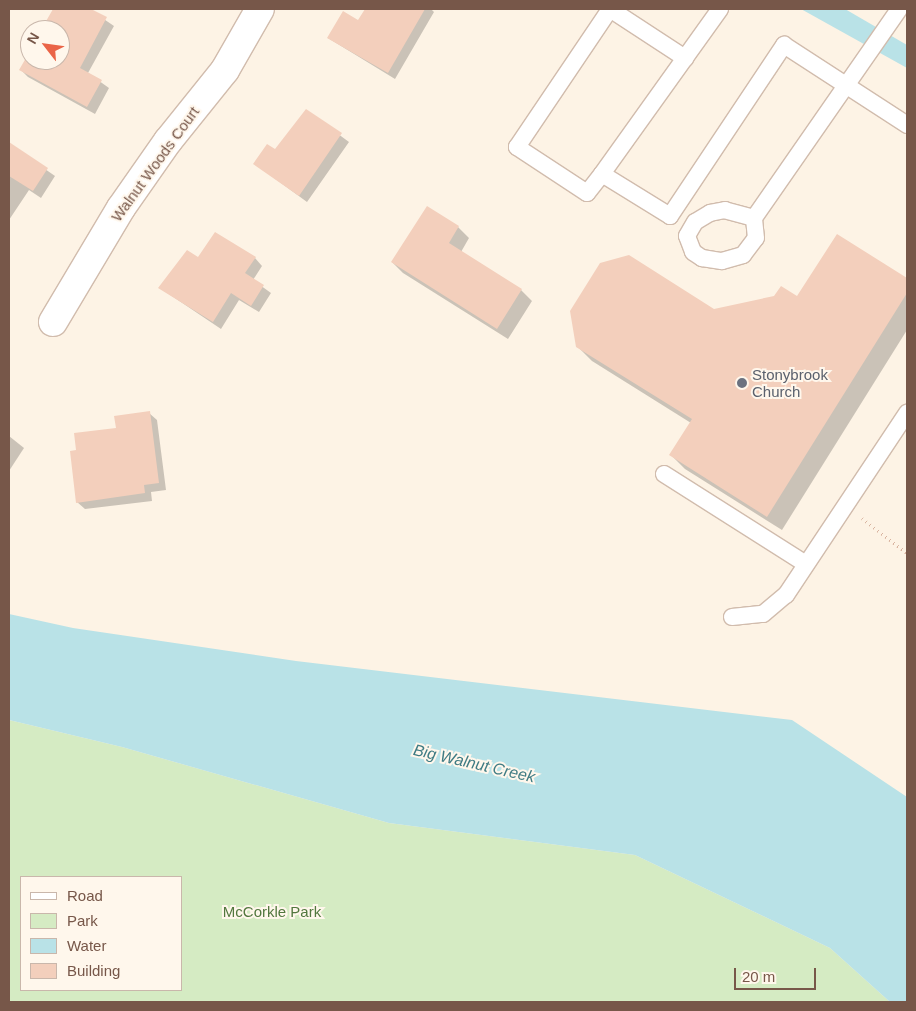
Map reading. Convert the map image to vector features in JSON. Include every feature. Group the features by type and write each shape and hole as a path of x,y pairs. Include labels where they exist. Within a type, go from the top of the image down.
{"street":[{"name":"Walnut Woods Court","path":"53,322 122,208 168,141 225,70 260,9"}],"lane":[{"path":"685,58 610,9 518,147 588,193 602,174 685,58 720,9"},
{"path":"754,218 897,13"},
{"path":"602,174 670,216 784,45 907,125"},
{"path":"732,617 763,614 786,595 907,413"},
{"path":"664,474 806,564"}],"path":[{"path":"845,506 907,553"}],"green space":[{"name":"McCorkle Park","path":"9,720 122,747 389,823 635,855 830,948 890,1002 9,1002"}],"water":[{"path":"801,9 845,9 907,45 907,68"},
{"name":"Big Walnut Creek","path":"9,614 73,628 296,661 792,720 907,797 907,1002 890,1002 830,948 635,855 389,823 122,747 9,720"}],"building":[{"path":"53,9 91,9 107,17 80,68 102,80 87,107 19,70 20,68 20,70 70,70 70,20 47,20"},
{"path":"365,9 425,9 388,73 327,38 343,11 358,20"},
{"path":"306,109 342,133 299,196 253,164 267,144 275,149"},
{"path":"9,142 48,168 33,191 9,176"},
{"path":"427,206 459,226 449,243 522,289 497,329 391,262"},
{"path":"215,232 256,257 245,273 264,285 251,306 231,293 213,322 158,288 187,250 198,257"},
{"name":"Stonybrook Church","path":"837,234 907,278 907,293 767,517 669,455 692,419 576,347 570,311 600,263 629,255 714,309 774,296 781,286 797,296"},
{"path":"150,411 159,483 144,485 145,493 76,503 70,451 76,450 74,433 116,428 114,416"}],"place":[{"name":"Stonybrook Church","path":"742,383"}]}
